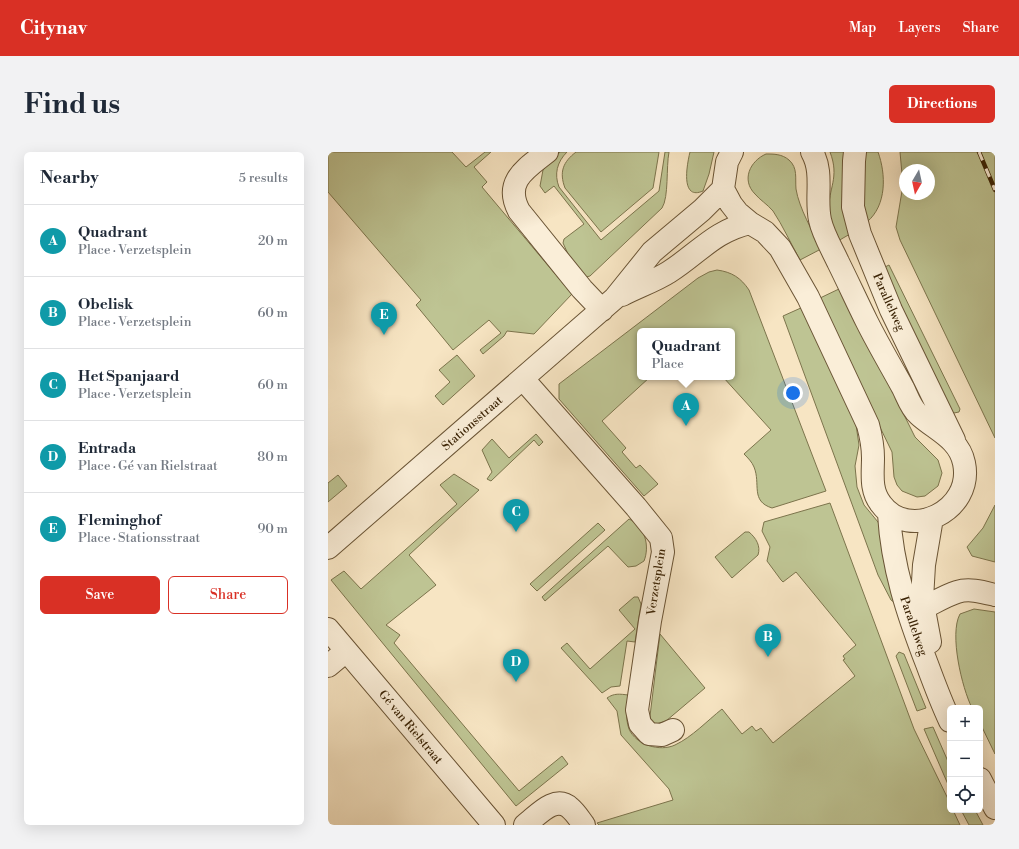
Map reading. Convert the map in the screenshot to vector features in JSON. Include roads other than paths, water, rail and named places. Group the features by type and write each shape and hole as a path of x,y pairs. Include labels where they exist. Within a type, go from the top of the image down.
{"street":[{"path":"547,152 523,171 516,182 513,192 514,201 519,211 561,264 608,304"},
{"path":"732,152 727,162 723,189 738,213 750,223 765,232 780,248 808,297 868,425 872,442 873,490 880,504 889,514 913,521 932,518"},
{"path":"812,152 818,169 818,202 820,221 866,321 917,413 956,443"},
{"name":"Parallelweg","path":"855,152 853,207 860,234 892,310 956,443 964,463 965,476 962,492 955,504 932,518 915,612"},
{"name":"Stationsstraat","path":"328,548 608,304 652,252 702,210 723,189"},
{"name":"Stationsstraat","path":"608,304 668,273 709,241 733,227 750,223"},
{"name":"Verzetsplein","path":"523,379 636,507 661,538 663,552 650,621 637,710 640,724 649,734 662,735 673,730"},
{"name":"Parallelweg","path":"889,514 890,536 895,563 915,612 947,713"},
{"path":"915,612 957,592 970,591 995,595"},
{"name":"Gé van Rielstraat","path":"328,629 494,825"},
{"path":"328,666 346,651"},
{"path":"983,785 995,808"},
{"path":"525,825 549,806 560,804 570,807 584,825"}],"railway":[{"path":"979,152 995,190"}],"place":[{"name":"Fleminghof","path":"384,335"},
{"name":"Quadrant","path":"686,426"},
{"name":"Het Spanjaard","path":"516,532"},
{"name":"Obelisk","path":"768,657"},
{"name":"Entrada","path":"516,682"}]}
